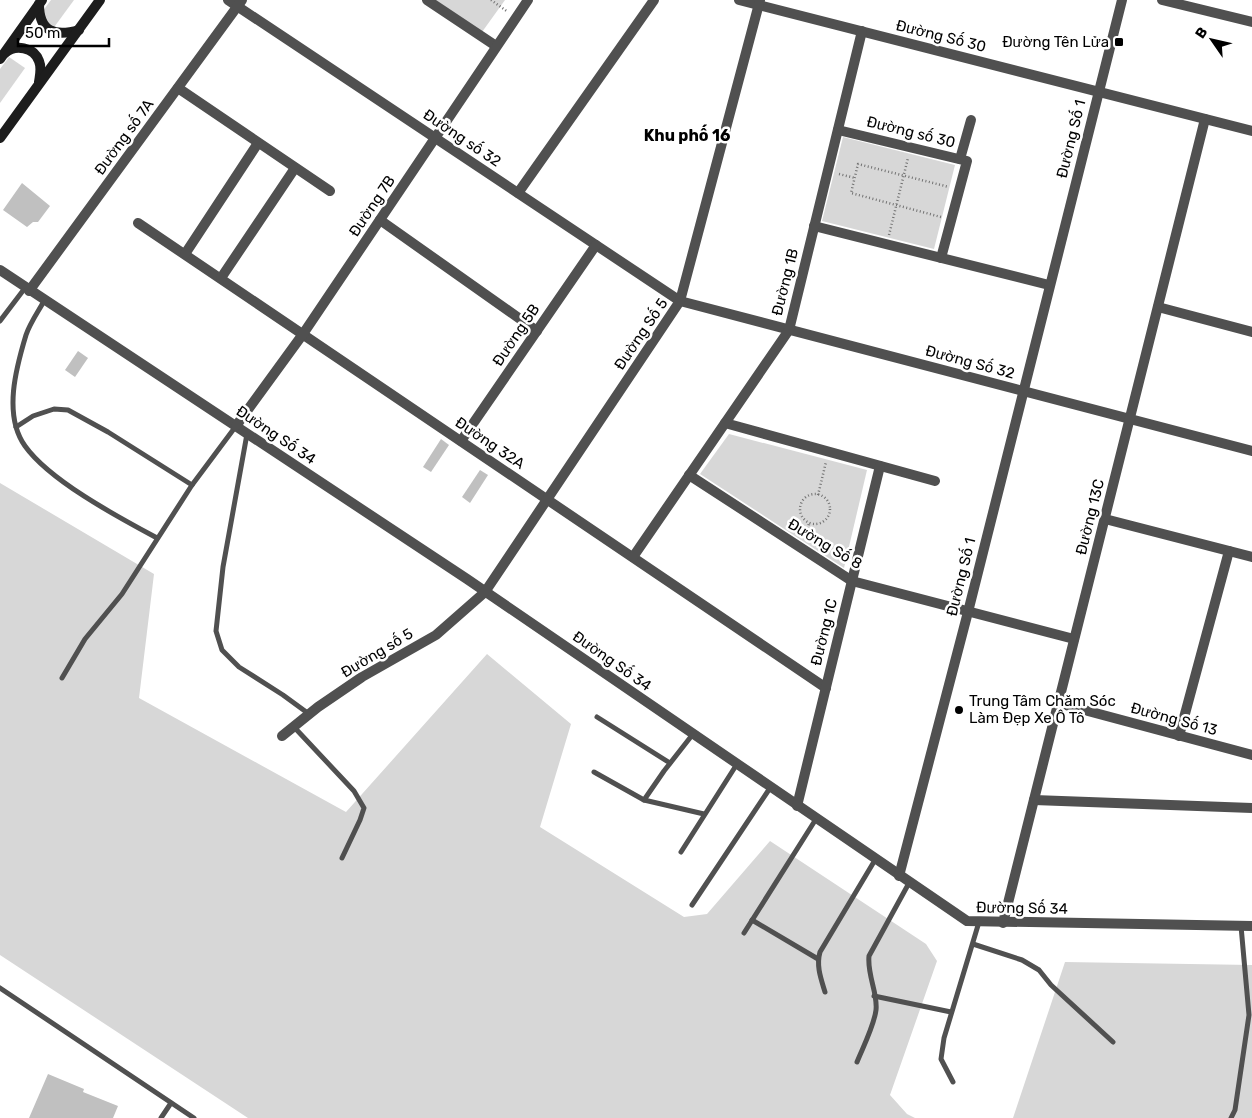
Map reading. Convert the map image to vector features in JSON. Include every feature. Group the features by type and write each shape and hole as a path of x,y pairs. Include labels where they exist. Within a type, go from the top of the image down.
{"main road":[{"path":"0,138 100,0"},
{"path":"41,2 41,20 50,30 61,34 79,30"},
{"path":"1,57 41,2"},
{"path":"1,57 12,49 20,47 32,51 39,61 41,68 38,85"}],"street":[{"name":"Đường số 32","path":"228,0 240,3 436,139 680,301"},
{"path":"427,0 496,46"},
{"name":"Đường 7B","path":"236,426 303,334 528,0"},
{"path":"518,193 654,0"},
{"name":"Đường Số 30","path":"738,0 759,3 1252,131"},
{"name":"Đường Số 1","path":"899,876 968,612 1022,391 1122,0"},
{"path":"1162,0 1252,22"},
{"name":"Đường số 7A","path":"27,289 240,3"},
{"name":"Đường Số 5","path":"486,592 680,301 759,3"},
{"name":"Đường 1B","path":"633,557 789,330 862,31"},
{"path":"178,88 330,191"},
{"name":"Đường 13C","path":"1003,923 1206,119"},
{"path":"960,159 971,120"},
{"name":"Đường số 30","path":"838,130 967,161 941,258"},
{"path":"185,254 258,143"},
{"path":"221,278 295,168"},
{"path":"380,220 537,331"},
{"name":"Đường 32A","path":"138,223 826,688"},
{"path":"814,226 1049,285"},
{"name":"Đường 5B","path":"461,441 596,245"},
{"name":"Đường Số 34","path":"0,270 44,301 486,592 957,916 967,921 1003,923 1252,926"},
{"name":"Đường Số 32","path":"680,301 1252,451"},
{"path":"1158,308 1252,332"},
{"path":"725,423 935,481"},
{"name":"Đường 1C","path":"797,806 880,466"},
{"name":"Đường Số 8","path":"689,475 852,581 1074,639"},
{"path":"1105,519 1252,557"},
{"path":"1179,736 1229,551"},
{"name":"Đường số 5","path":"282,736 309,714 362,677 436,635 486,592"},
{"name":"Đường Số 13","path":"1058,703 1252,756"},
{"path":"1034,800 1252,808"}],"lane":[{"path":"0,321 27,289"},
{"path":"44,301 27,333 13,402 16,427 25,446 50,473 131,524 157,538"},
{"path":"16,427 33,416 54,409 68,410 108,432 192,485"},
{"path":"62,678 85,639 122,594 192,485 236,426"},
{"path":"247,434 223,567 216,632 222,650 239,667 309,714"},
{"path":"596,717 670,763"},
{"path":"294,726 354,791 364,808 342,858"},
{"path":"644,800 693,734"},
{"path":"681,852 737,764"},
{"path":"594,772 644,800 675,808 686,808 704,814"},
{"path":"692,905 770,788"},
{"path":"744,933 816,819"},
{"path":"825,992 819,971 818,959 820,952 876,860"},
{"path":"857,1062 876,1011 868,964 869,956 909,883"},
{"path":"752,920 818,959"},
{"path":"953,1082 941,1059 944,1038 979,922"},
{"path":"1232,1118 1235,1110 1249,1015 1241,926"},
{"path":"972,944 1022,960 1039,970 1050,986 1112,1042"},
{"path":"0,988 194,1118"},
{"path":"874,996 951,1012"},
{"path":"161,1118 171,1103"}],"path":[{"path":"491,0 517,17"},
{"path":"887,244 910,146"},
{"path":"952,220 851,193 858,164 960,190"},
{"path":"828,171 855,178"},
{"path":"818,495 828,452"},
{"path":"818,495 826,500 829,510 828,514 823,522 809,523 802,517 801,503 808,496 818,495"},
{"path":"804,550 809,523"}],"shaded area":[{"path":"51,0 74,0 52,30 36,20"},
{"path":"432,0 505,0 482,32"},
{"path":"9,57 25,68 0,103 0,69"},
{"path":"843,137 955,165 934,249 822,221"},
{"path":"729,434 867,470 844,568 700,474"},
{"path":"0,483 154,574 139,698 346,812 487,654 571,724 540,827 684,917 707,914 770,841 926,944 937,961 890,1095 907,1114 915,1118 248,1118 0,955"},
{"path":"1065,962 1252,965 1252,1118 1013,1118"}],"building":[{"path":"22,183 50,206 38,222 33,222 27,227 3,210"},
{"path":"78,351 88,358 75,377 65,370"},
{"path":"441,439 449,445 431,472 423,467"},
{"path":"480,470 488,475 470,503 462,497"},
{"path":"48,1074 84,1089 83,1092 118,1106 113,1118 29,1118"}],"place":[{"name":"Đường Tên Lửa","path":"1119,42"},
{"name":"Trung Tâm Chăm Sóc Làm Đẹp Xe Ô Tô","path":"959,710"}],"district":[{"name":"Khu phố 16","path":"687,135"}]}
